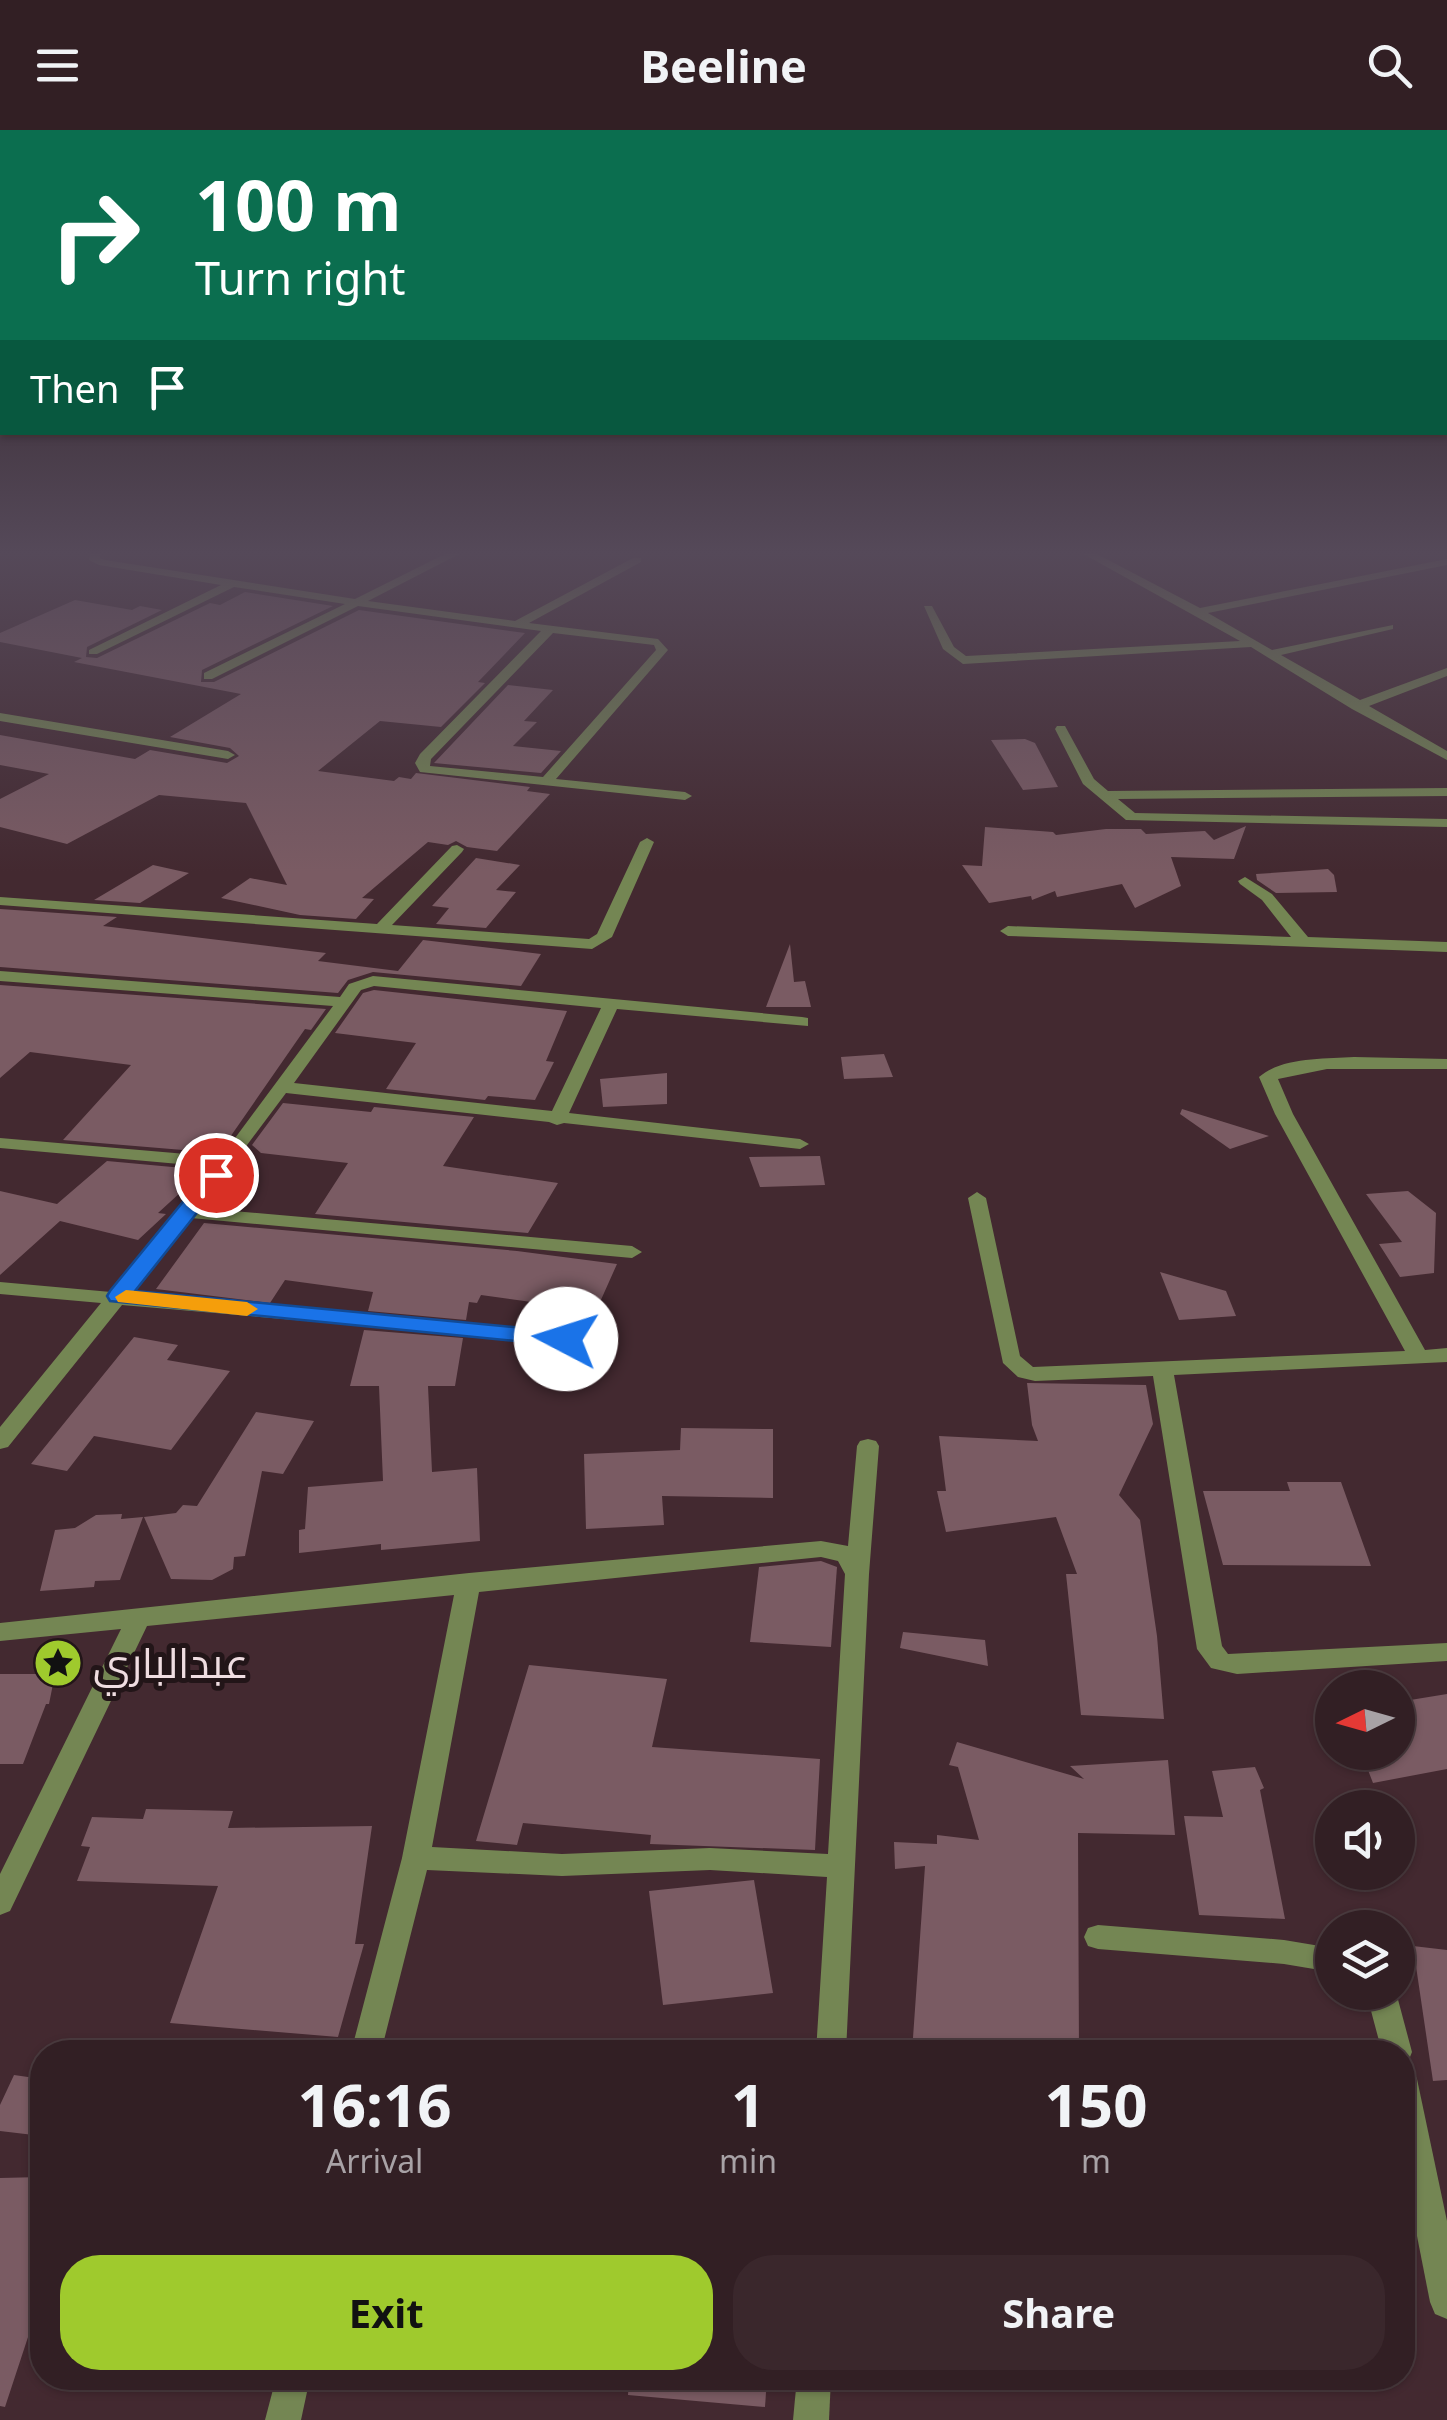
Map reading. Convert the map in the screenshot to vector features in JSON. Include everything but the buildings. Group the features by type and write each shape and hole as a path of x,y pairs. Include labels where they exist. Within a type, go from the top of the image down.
{"street":[{"path":"208,676 245,658"},
{"path":"522,658 422,763 424,769 684,796"},
{"path":"547,781 653,658"},
{"path":"960,658 1001,658"},
{"path":"1275,658 1447,756"},
{"path":"1356,706 1447,672"},
{"path":"0,717 228,755"},
{"path":"1061,730 1088,782 1131,817 1447,823"},
{"path":"1103,796 1447,792"},
{"path":"0,900 592,944 604,936 647,842"},
{"path":"380,929 456,849"},
{"path":"1245,881 1267,897 1303,941"},
{"path":"1008,931 1447,946"},
{"path":"0,976 345,1002"},
{"path":"0,1442 226,1163 355,987 373,981 802,1022"},
{"path":"558,1120 611,1004"},
{"path":"1419,1357 1284,1114 1268,1076 1281,1069 1332,1064 1447,1064"},
{"path":"283,1088 800,1144"},
{"path":"0,1144 226,1163"},
{"path":"976,1198 1010,1358 1018,1367 1036,1374 1447,1355"},
{"path":"186,1212 632,1252"},
{"path":"0,1288 602,1342"},
{"path":"1162,1369 1210,1649 1220,1661 1237,1664 1447,1652"},
{"path":"832,2040 868,1446"},
{"path":"0,1632 821,1548 846,1554 858,1574"},
{"path":"369,2040 416,1858 469,1582"},
{"path":"0,1904 139,1617"},
{"path":"416,1858 562,1864 710,1859 841,1866"},
{"path":"1098,1936 1315,1957"},
{"path":"1386,2010 1394,2040"},
{"path":"1415,2143 1447,2302"},
{"path":"282,2420 290,2390"},
{"path":"811,2420 813,2390"}],"slow traffic":[{"path":"126,1297 247,1309"}],"place":[{"name":"عبدالباري","path":"58,1663"}],"route":[{"path":"216,1175 118,1296 566,1339"}]}
